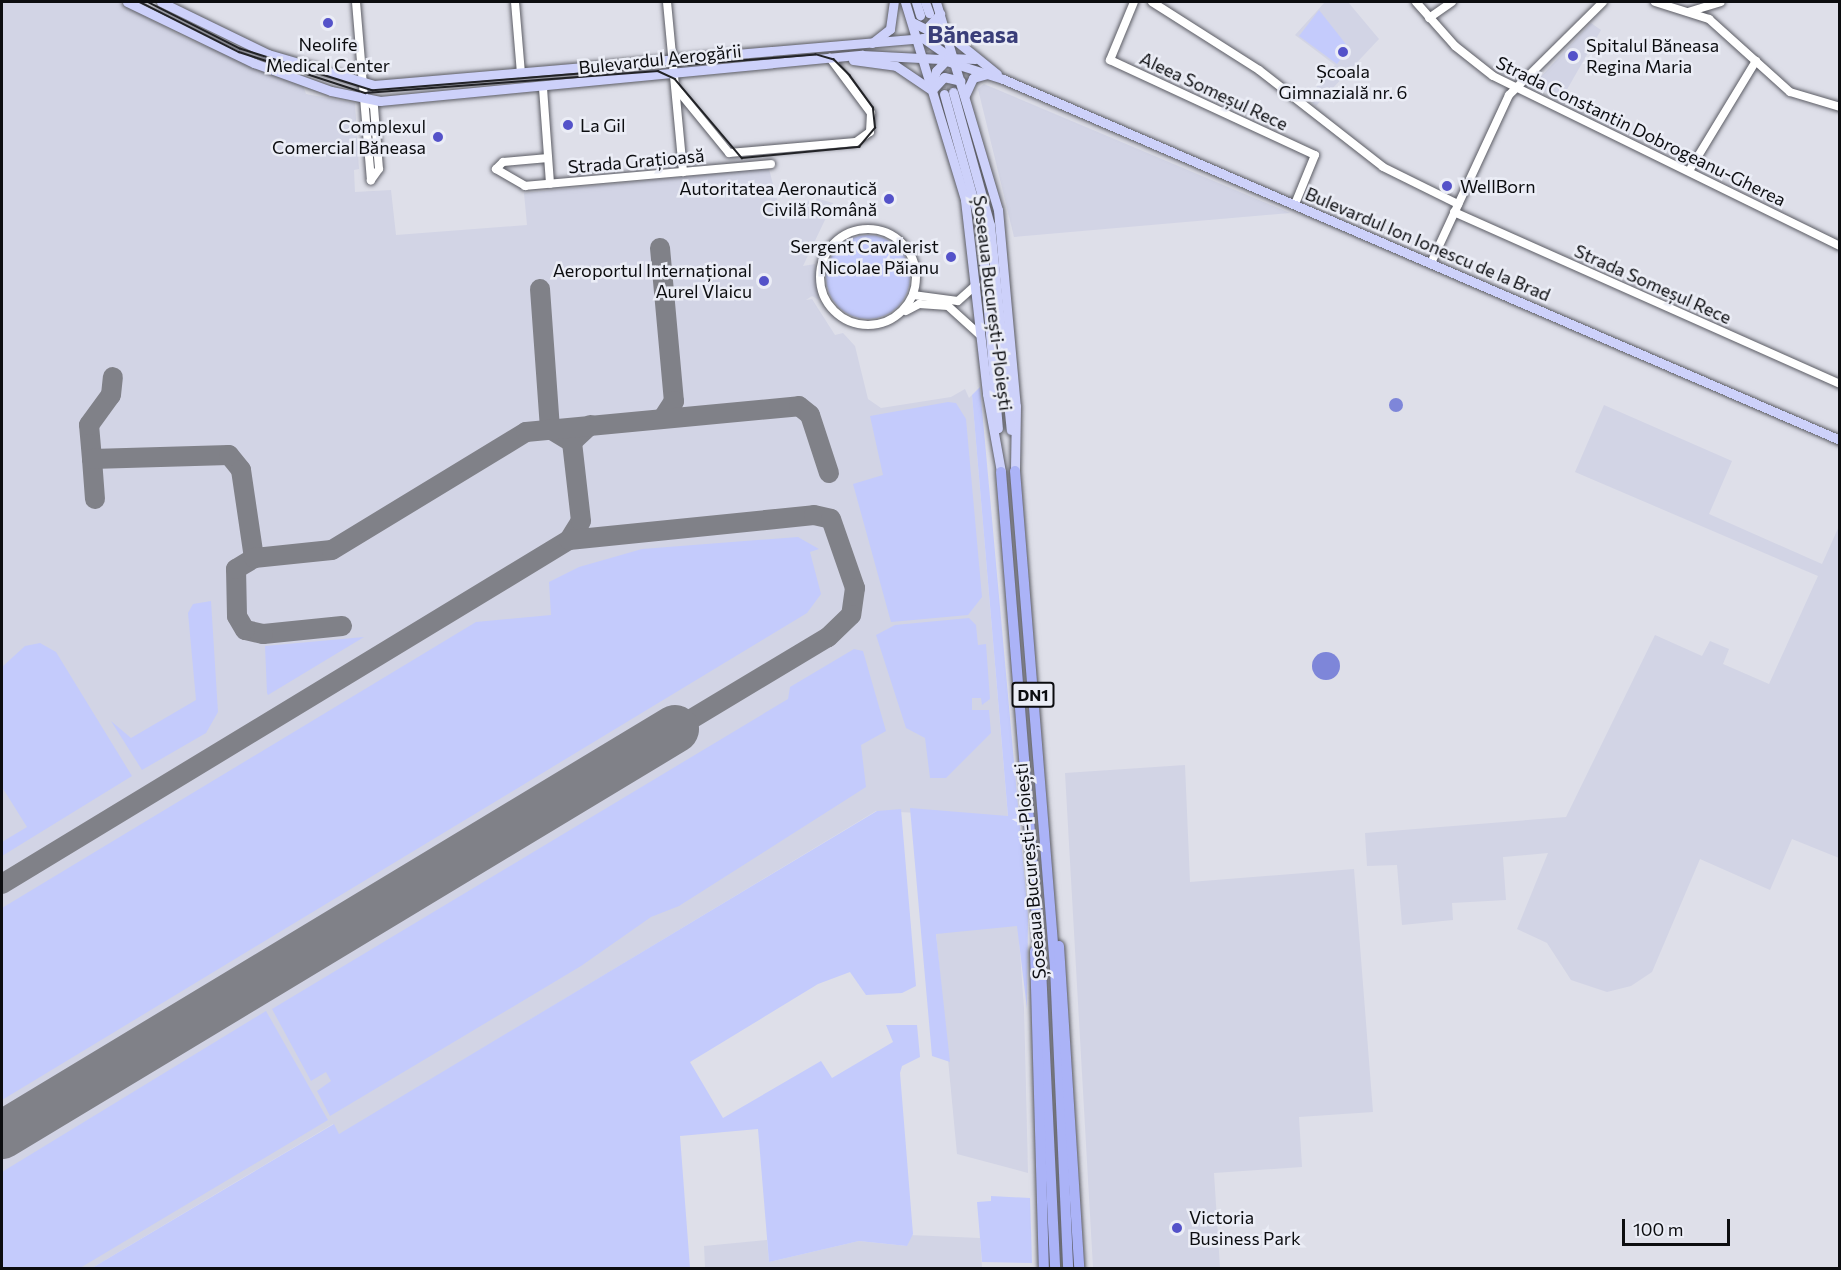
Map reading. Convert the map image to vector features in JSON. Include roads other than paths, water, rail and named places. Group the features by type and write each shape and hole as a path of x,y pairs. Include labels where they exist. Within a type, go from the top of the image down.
{"highway":[{"name":"Șoseaua București-Ploiești","path":"1015,471 1052,919 1068,1269"},
{"name":"Șoseaua București-Ploiești","path":"1001,472 1041,968 1054,1269"},
{"name":"DN1","path":"1052,919 1066,1006 1079,1269"},
{"name":"DN1","path":"1037,921 1034,964 1044,1269"}],"main road":[{"path":"127,2 211,46 366,99"},
{"path":"161,2 231,40 364,84"},
{"path":"870,44 890,29 894,2"},
{"path":"905,2 922,44 949,59 982,62"},
{"path":"916,2 924,14 926,2"},
{"path":"936,2 948,39 949,59 961,81"},
{"path":"912,22 931,27 939,14"},
{"path":"922,44 939,14"},
{"name":"Bulevardul Aerogării","path":"364,84 521,74 870,44 922,44 948,39"},
{"name":"Bulevardul Ion Ionescu de la Brad","path":"948,39 1004,79"},
{"name":"Bulevardul Aerogării","path":"366,99 543,88 830,58 910,55 922,44"},
{"name":"Bulevardul Aerogării","path":"922,44 949,59"},
{"name":"Șoseaua București-Ploiești","path":"922,44 932,91 965,200 981,337 1001,472"},
{"path":"830,58 896,66 932,91"},
{"path":"932,91 949,59"},
{"name":"Bulevardul Ion Ionescu de la Brad","path":"949,59 1004,79 1839,440"},
{"path":"966,95 973,78 989,74"},
{"path":"932,91 944,77 961,81"},
{"name":"Șoseaua București-Ploiești","path":"961,81 1002,240 1016,406 1015,471"},
{"name":"Șoseaua București-Ploiești","path":"1001,472 981,226 949,93 990,225 1015,471"}],"street":[{"path":"356,2 366,99 362,106 371,180 379,169 374,107 366,99"},
{"path":"514,2 521,74"},
{"path":"667,2 683,172"},
{"name":"Aleea Someșul Rece","path":"1134,2 1110,60 1315,155 1295,204"},
{"name":"Strada Someșul Rece","path":"1152,2 1259,70 1383,167 1456,208 1839,384"},
{"name":"Strada Constantin Dobrogeanu-Gherea","path":"1416,2 1474,63 1515,87 1839,246"},
{"path":"1430,18 1452,2"},
{"path":"1431,263 1515,87 1603,2"},
{"path":"1655,2 1709,19 1790,92 1839,107"},
{"path":"1688,12 1720,2"},
{"name":"Strada Grațioasă","path":"676,88 727,152 856,142 866,136 873,122 869,108 830,58"},
{"path":"1689,171 1756,61"},
{"name":"Strada Grațioasă","path":"543,88 550,184"},
{"name":"Strada Grațioasă","path":"724,168 744,152"},
{"name":"Strada Grațioasă","path":"548,158 503,162 496,169 517,185 771,164"},
{"path":"915,302 913,258 891,234 857,230 830,247 820,279 831,308 865,326 897,317 915,302 926,299 951,304 981,337"},
{"path":"897,317 915,302 951,304 967,298 976,284"}],"water":[{"path":"1396,398 1401,400 1403,405 1401,410 1396,412 1391,410 1389,405 1391,400"},
{"path":"1326,652 1336,656 1340,666 1336,676 1326,680 1316,676 1312,666 1316,656"}],"tunnel":[{"path":"920,15 944,94"},
{"path":"942,57 953,92"}],"tram line":[{"path":"140,2 239,52 365,93 658,71 675,79 742,158 859,147 875,128 873,108 850,76 834,60 816,55 373,91 240,49 147,2"}],"place":[{"name":"Neolife Medical Center","path":"328,23"},
{"name":"Școala Gimnazială nr. 6","path":"1343,52"},
{"name":"Spitalul Băneasa Regina Maria","path":"1573,56"},
{"name":"La Gil","path":"568,125"},
{"name":"Complexul Comercial Băneasa","path":"438,137"},
{"name":"WellBorn","path":"1447,186"},
{"name":"Autoritatea Aeronautică Civilă Română","path":"889,199"},
{"name":"Sergent Cavalerist Nicolae Păianu","path":"951,257"},
{"name":"Aeroportul Internațional Aurel Vlaicu","path":"764,281"},
{"name":"Victoria Business Park","path":"1177,1228"}],"district":[{"name":"Băneasa","path":"973,34"}]}
